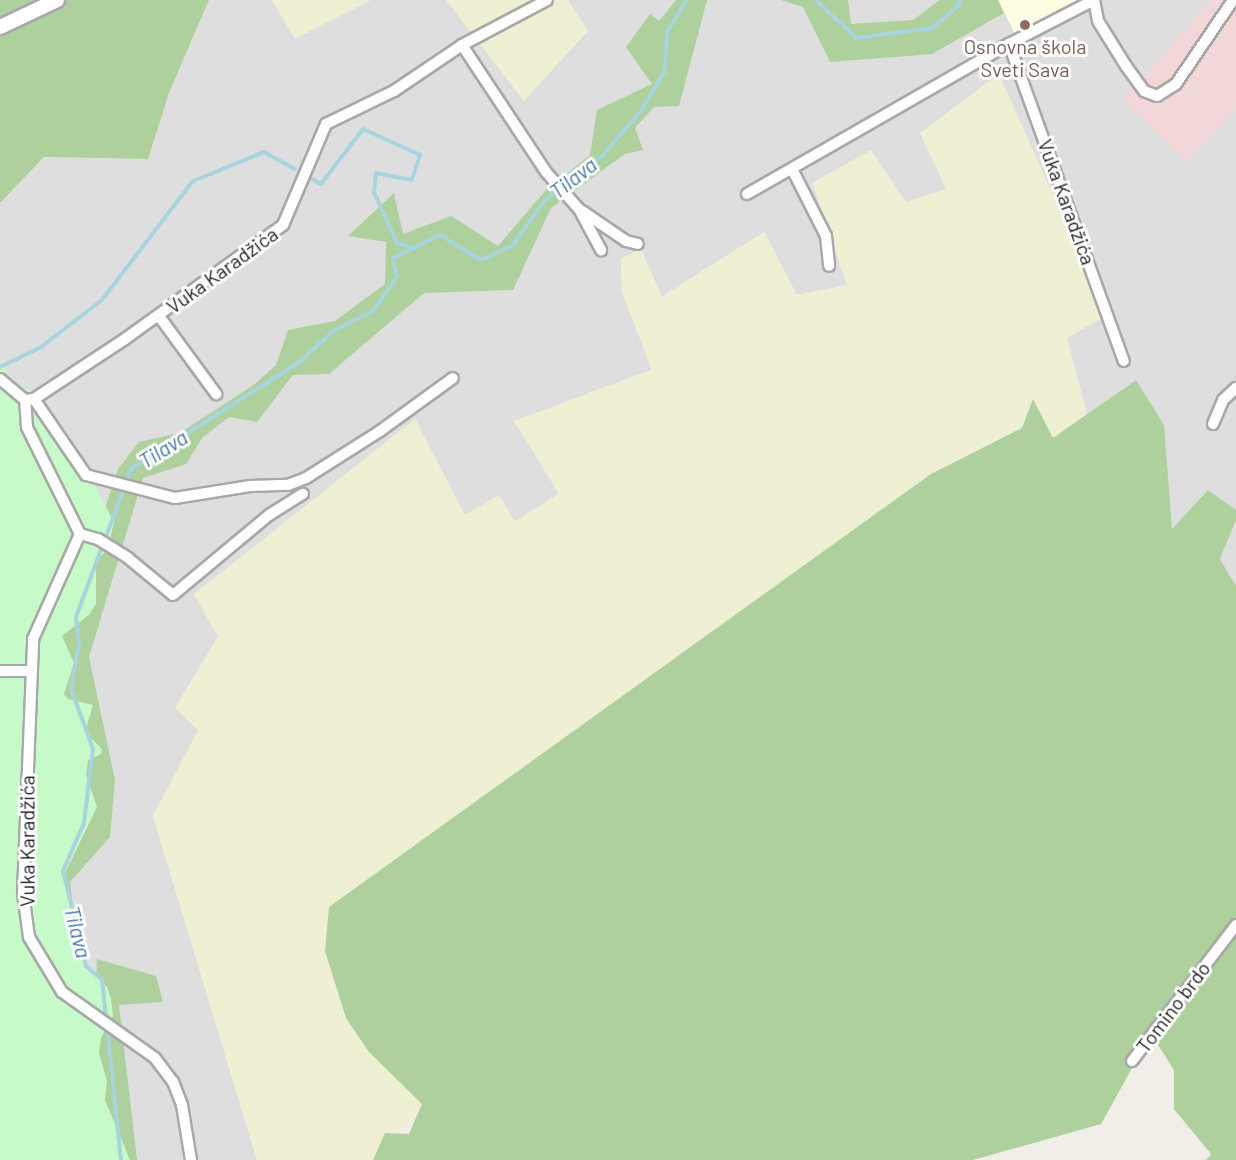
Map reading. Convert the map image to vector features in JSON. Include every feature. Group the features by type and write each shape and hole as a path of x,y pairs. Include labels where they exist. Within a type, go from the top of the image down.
{"street":[{"path":"0,27 57,0"},
{"name":"Vuka Karadžića","path":"30,400 159,316 283,225 312,150 326,124 394,91 462,45 547,0"},
{"path":"747,194 794,171 1009,44 1094,0 1098,21 1126,66 1144,90 1156,96 1176,84 1233,0"},
{"name":"Vuka Karadžića","path":"1009,44 1124,361"},
{"path":"462,45 555,180 566,190 579,209 600,250"},
{"path":"794,171 826,236 829,266"},
{"path":"579,209 626,241 638,244"},
{"path":"159,316 216,394"},
{"path":"0,378 30,400 86,475 175,498 250,486 288,485 351,450 453,378"},
{"path":"1213,424 1223,400 1236,388"},
{"path":"30,400 27,427 80,534 98,539 109,546 173,595 269,515 303,494"},
{"name":"Vuka Karadžića","path":"80,534 33,639 23,893 29,938 62,992 100,1022 155,1058 173,1082 182,1105 191,1160"},
{"path":"0,671 30,671"},
{"name":"Tomino brdo","path":"1132,1061 1236,925"}],"shaded area":[{"path":"209,0 1236,0 1236,510 1208,490 1172,529 1168,487 1136,380 1087,415 1067,338 1107,315 947,189 906,202 847,285 797,295 764,232 661,297 641,249 621,259 622,292 652,370 588,393 560,493 515,522 465,516 415,419 218,637 175,708 199,730 153,816 257,1160 134,1160 0,1070 0,203 44,157 148,159 169,93"},
{"path":"272,0 371,0 295,39"},
{"path":"446,0 568,0 588,31 524,101"},
{"name":"Osnovna škola Sveti Sava","path":"998,0 1085,0 1017,38"},
{"path":"1212,0 1222,0 1236,12 1236,109 1186,161 1122,100"},
{"path":"999,74 1107,315 1067,338 1087,415 1053,439 1032,400 1022,428 931,474 329,907 369,1052 422,1104 413,1124 385,1133 373,1160 257,1160 153,816 198,730 175,708 218,637 194,594 415,419 465,515 499,495 515,521 559,494 514,421 652,370 622,292 621,259 641,249 662,297 764,232 797,295 847,285 812,183 871,150 906,202 946,189 920,133"},
{"path":"1236,520 1236,586 1220,559"}],"green space":[{"path":"0,0 209,0 169,93 148,159 44,157 0,203"},
{"path":"676,0 707,0 679,106 654,107 635,128 643,150 625,154 551,208 513,290 424,293 329,374 293,375 257,422 229,417 202,438 186,464 143,478 89,657 115,780 110,837 70,882 72,898 52,877 27,600 73,606 118,469 139,442 180,433 255,384 276,365 288,330 335,321 385,284 386,242 348,236 394,193 403,234 451,216 498,246 546,190 590,155 597,110 652,84 626,47 650,14 659,21"},
{"path":"781,0 848,0 851,24 913,20 940,0 998,0 1004,13 932,54 830,62 803,7"},
{"path":"0,363 14,382 32,391 87,470 114,522 108,548 96,563 96,604 89,615 62,636 74,663 64,694 68,699 93,705 85,732 102,749 101,754 88,760 86,775 97,807 63,877 89,968 107,987 111,999 113,1016 101,1038 99,1053 107,1081 105,1100 130,1160 0,1160"},
{"path":"1136,380 1164,425 1172,529 1208,490 1236,510 1236,520 1220,559 1236,586 1236,1160 1206,1160 1211,1154 1174,1109 1174,1070 1151,1034 1101,1124 973,1160 373,1160 385,1133 409,1134 422,1104 369,1052 346,1018 325,951 329,907 931,474 1022,428 1033,399 1053,438"},
{"path":"97,959 156,976 163,1002 119,1005 137,1160 58,1160 91,1104"}],"waterway":[{"name":"Tilava","path":"121,1160 102,980 86,966 63,871 84,823 93,749 71,689 79,642 76,617 131,469 301,361 333,331 373,311 397,277 393,258 440,235 481,260 513,245 544,201 603,155 641,111 665,71 667,32 687,0"},
{"name":"Tilava","path":"816,0 856,38 932,28 958,6 960,0"},
{"path":"312,179 321,184 363,129 420,155 412,180 376,173 374,192 397,243 413,248"},
{"path":"0,367 41,347 102,300 193,181 264,152 295,169"}],"place":[{"name":"Osnovna škola Sveti Sava","path":"1025,25"}]}
